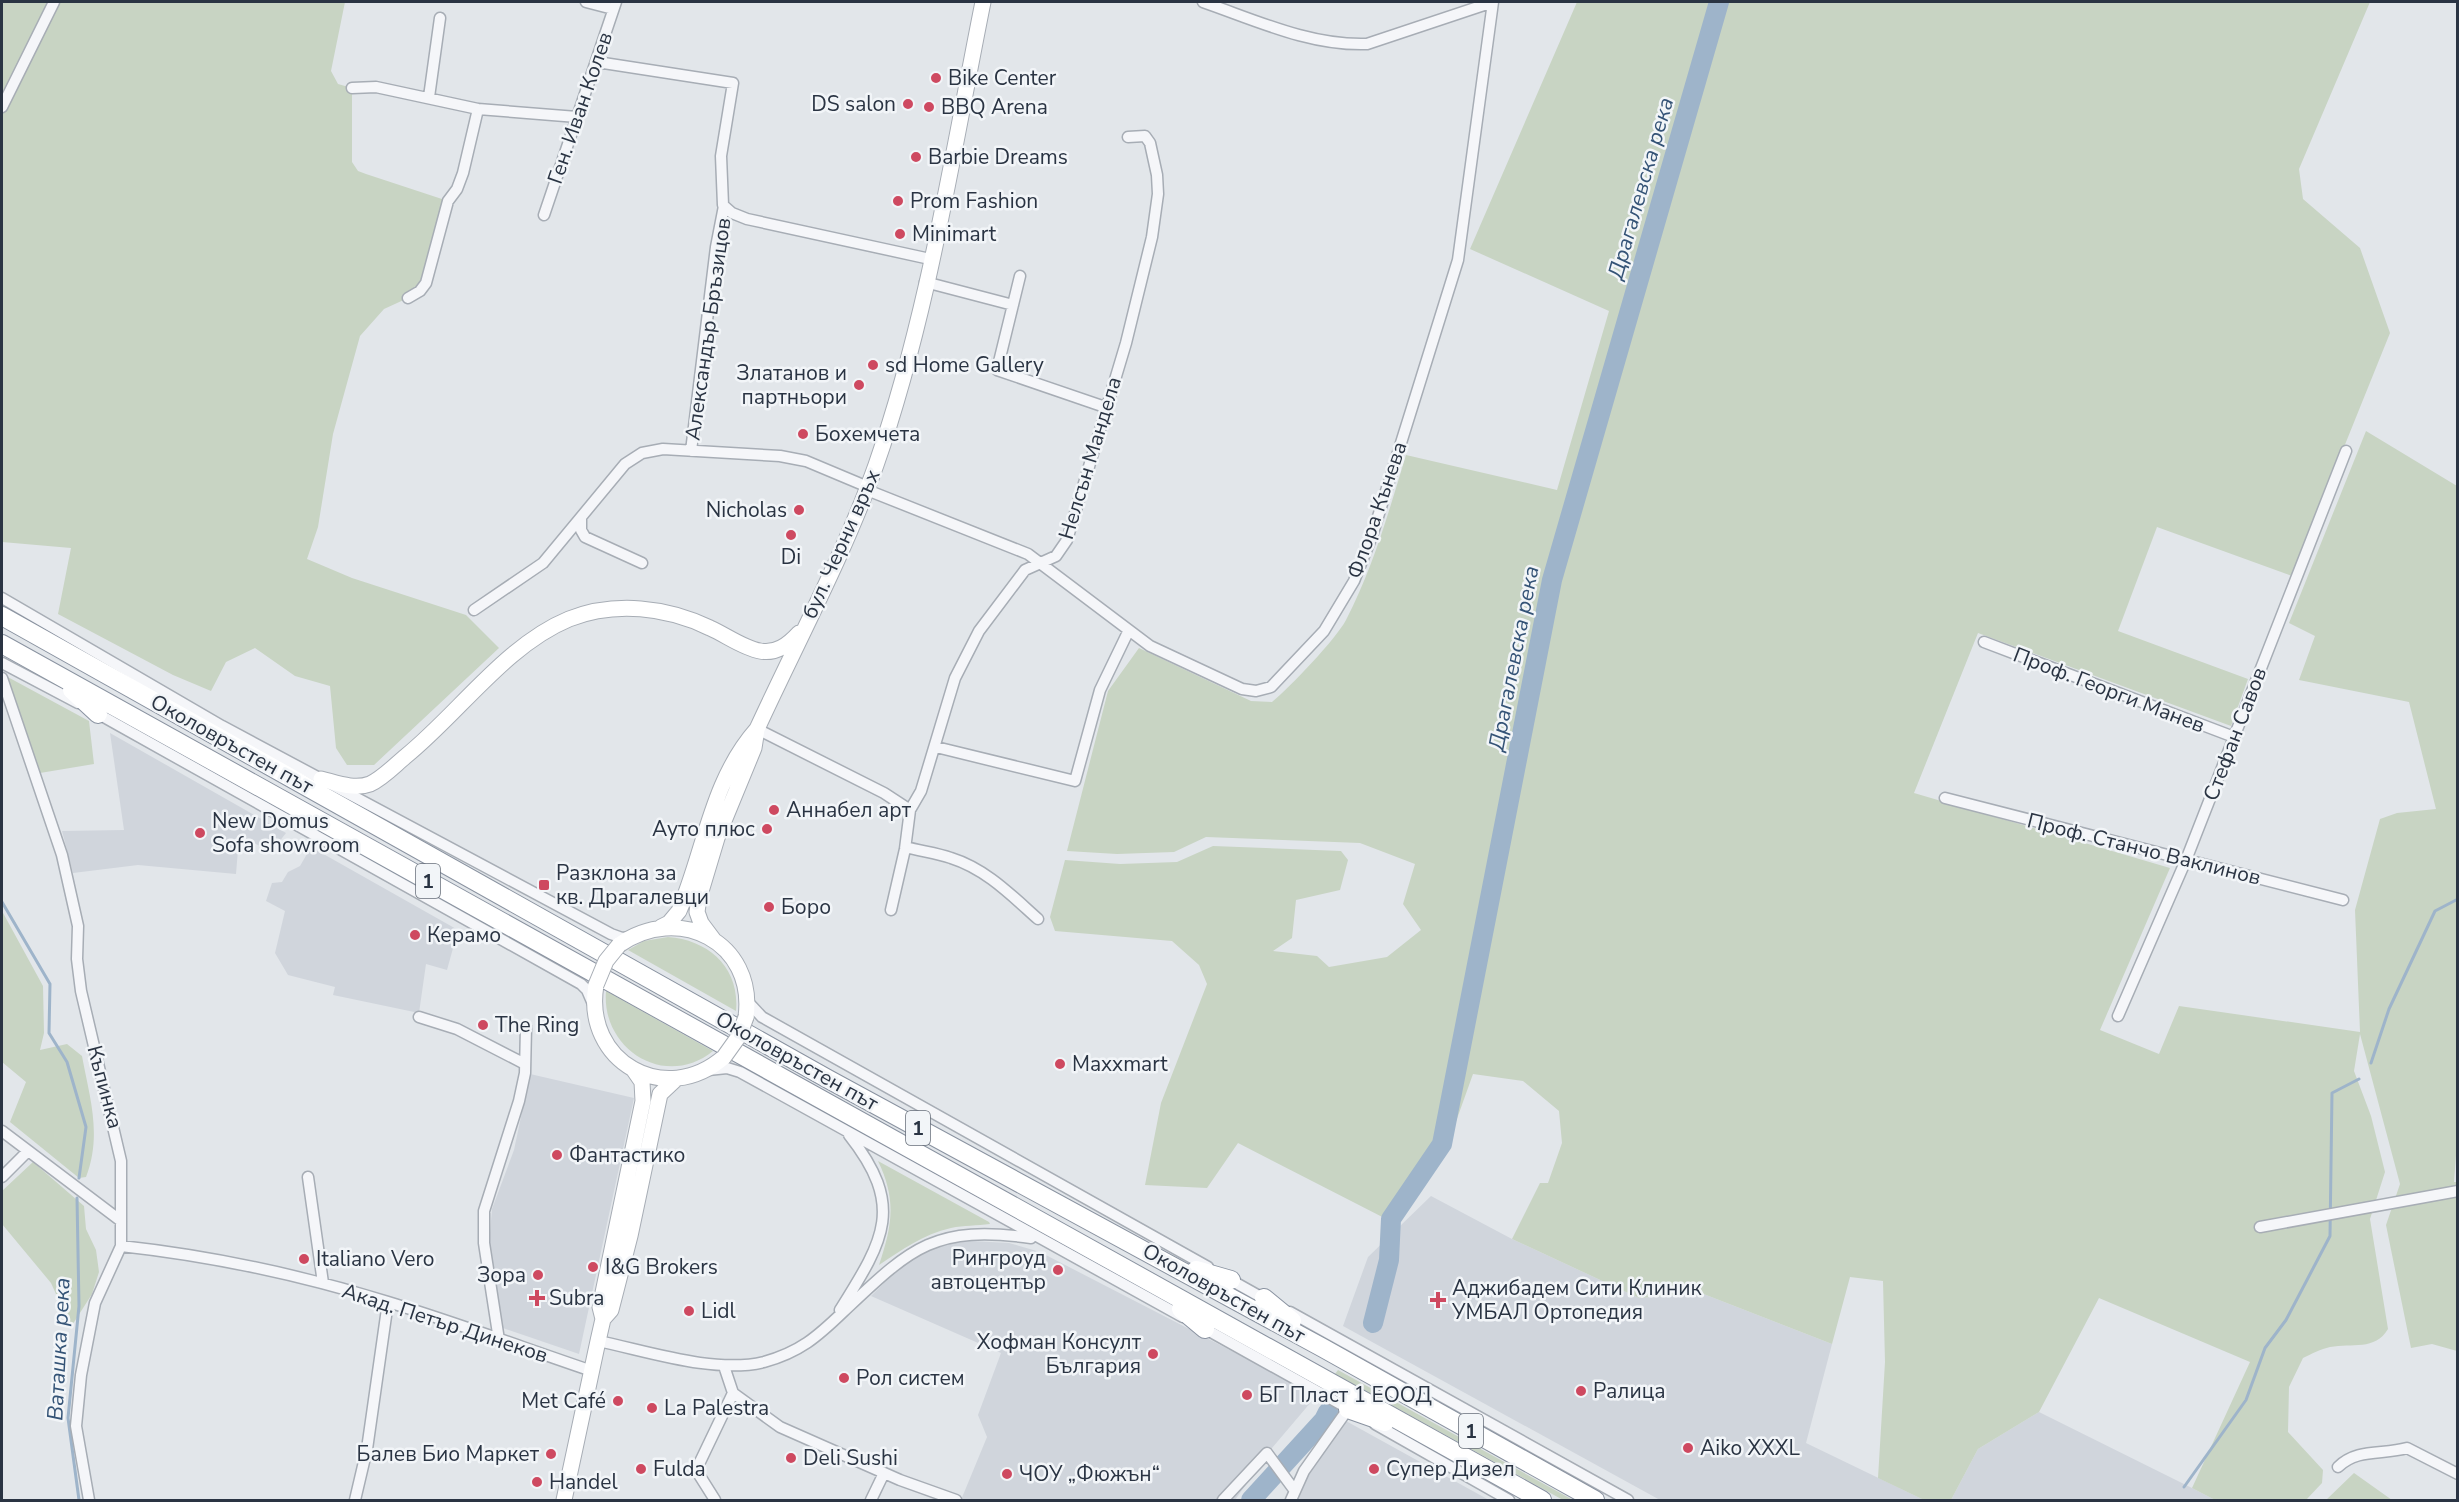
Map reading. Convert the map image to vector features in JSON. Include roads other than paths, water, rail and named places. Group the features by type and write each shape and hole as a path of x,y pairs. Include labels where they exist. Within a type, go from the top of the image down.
{"highway":[{"name":"Околовръстен път","path":"2,616 807,1068 1323,1347 1595,1500"},
{"path":"34,619 65,651"},
{"name":"Околовръстен път","path":"7,648 46,667 1542,1500"},
{"path":"46,667 98,714"},
{"path":"183,716 222,726"},
{"path":"1163,1260 1231,1280"},
{"path":"1144,1280 1204,1329"},
{"path":"1264,1298 1323,1347"},
{"path":"1348,1409 1440,1442"}],"main road":[{"name":"бул. Черни връх","path":"661,927 669,923 679,911 719,790 744,744 757,729 805,626 867,488 896,405 930,259 983,2"},
{"path":"321,778 351,786 375,781 420,744 525,645 552,627 587,614 623,608 672,613 703,624 753,649 767,651 783,647 805,626"},
{"name":"бул. Черни връх","path":"713,939 701,923 697,912 699,898 723,821 754,748 757,729"},
{"path":"661,927 689,929 713,939 724,948 737,965 744,983 746,1009 739,1036 724,1057 704,1071 676,1079 657,1078 633,1069 620,1060 606,1044 599,1029 594,1008 596,985 606,961 620,945 633,936 661,927"},
{"path":"564,1500 603,1319 600,1307 644,1101 642,1082 633,1069"},
{"path":"603,1319 611,1310 630,1236 660,1094 676,1079"}],"street":[{"path":"2,107 54,2"},
{"path":"586,2 615,5"},
{"path":"1203,2 1293,33 1348,45 1367,44 1493,2"},
{"name":"Флора Кънева","path":"474,610 543,563 633,458 663,449 793,458 820,466 867,488 1013,548 1042,563 1128,632 1150,646 1242,689 1256,691 1271,687 1324,631 1340,608 1354,581 1372,536 1458,261 1493,2"},
{"name":"Ген. Иван Колев","path":"544,215 615,5"},
{"path":"429,97 441,18"},
{"name":"Александър Бръзицов","path":"597,62 733,83 720,166 724,207 716,247 692,451"},
{"path":"352,88 376,87 478,109 577,117"},
{"path":"408,298 420,291 426,283 448,201 457,189 463,173 478,109"},
{"name":"Нелсън Мандела","path":"891,910 906,847 910,810 919,796 936,747 944,706 968,651 1025,570 1056,556 1067,540 1126,343 1155,225 1157,175 1147,138 1128,137"},
{"name":"Александър Бръзицов","path":"724,207 747,219 930,259"},
{"path":"1020,276 997,370 1105,407"},
{"path":"925,282 1012,306"},
{"name":"Стефан Савов","path":"2118,1016 2186,860 2346,451"},
{"path":"581,517 580,530 585,537 642,563"},
{"name":"Околовръстен път","path":"2,598 34,619 222,726 611,934 622,938 633,936"},
{"path":"936,747 1076,781 1100,690 1128,632"},
{"name":"Проф. Георги Манев","path":"1984,642 2234,737"},
{"name":"Околовръстен път","path":"2,663 98,714 581,984 587,990 594,1008"},
{"name":"Къпинка","path":"2,678 51,817 78,926 77,959 81,991 121,1161 121,1246 95,1304 81,1375 76,1426 89,1500"},
{"path":"757,729 884,793 910,810"},
{"name":"Проф. Станчо Ваклинов","path":"1945,798 2343,900"},
{"path":"906,847 950,857 970,865 1006,891 1038,919"},
{"name":"Околовръстен път","path":"746,1009 1628,1500"},
{"path":"419,1017 457,1029 525,1064"},
{"path":"499,1340 484,1243 484,1210 519,1101 525,1064 526,1027"},
{"name":"Околовръстен път","path":"704,1071 735,1070 1509,1500"},
{"path":"2,1131 121,1221"},
{"path":"832,1323 876,1251 882,1222 876,1178 871,1165 845,1131"},
{"path":"2,1177 28,1151"},
{"path":"308,1177 322,1283"},
{"path":"2260,1227 2457,1191"},
{"path":"598,1341 724,1366 762,1362 799,1350 817,1338 892,1266 928,1244 971,1234 1037,1238"},
{"name":"Акад. Петър Динеков","path":"121,1246 196,1255 322,1283 388,1302 592,1371"},
{"path":"355,1500 367,1449 388,1302"},
{"path":"724,1366 733,1394 780,1427 884,1473 956,1500"},
{"path":"715,1500 701,1479 699,1464 733,1394"},
{"path":"1293,1496 1304,1472 1348,1409"},
{"path":"2338,1467 2356,1455 2371,1452 2390,1453 2407,1448 2457,1474"},
{"path":"1223,1500 1267,1453 1293,1496"},
{"path":"872,1500 884,1473"}],"waterway":[{"name":"Драгалевска река","path":"1373,1323 1389,1260 1391,1219 1442,1144 1552,580 1719,2"},
{"path":"2371,1063 2389,1009 2435,911 2458,899"},
{"name":"Ваташка река","path":"2,902 50,984 49,1033 67,1062 86,1127 79,1178"},
{"path":"2184,1487 2246,1400 2265,1348 2286,1320 2330,1236 2332,1093 2359,1079"},
{"name":"Ваташка река","path":"77,1198 79,1306 68,1418 79,1500"},
{"name":"Драгалевска река","path":"1251,1500 1324,1420 1328,1412"}],"place":[{"name":"Bike Center","path":"936,78"},
{"name":"DS salon","path":"908,104"},
{"name":"BBQ Arena","path":"929,107"},
{"name":"Barbie Dreams","path":"916,157"},
{"name":"Prom Fashion","path":"898,201"},
{"name":"Minimart","path":"900,234"},
{"name":"sd Home Gallery","path":"873,365"},
{"name":"Златанов и партньори","path":"859,385"},
{"name":"Бохемчета","path":"803,434"},
{"name":"Nicholas","path":"799,510"},
{"name":"Di","path":"791,535"},
{"name":"Аннабел арт","path":"774,810"},
{"name":"Ауто плюс","path":"767,829"},
{"name":"New Domus Sofa showroom","path":"200,833"},
{"name":"Разклона за кв. Драгалевци","path":"544,885"},
{"name":"Боро","path":"769,907"},
{"name":"Керамо","path":"415,935"},
{"name":"The Ring","path":"483,1025"},
{"name":"Maxxmart","path":"1060,1064"},
{"name":"Фантастико","path":"557,1155"},
{"name":"Italiano Vero","path":"304,1259"},
{"name":"I&G Brokers","path":"593,1267"},
{"name":"Рингроуд автоцентър","path":"1058,1270"},
{"name":"Зора","path":"538,1275"},
{"name":"Subra","path":"537,1298"},
{"name":"Аджибадем Сити Клиник УМБАЛ Ортопедия","path":"1438,1300"},
{"name":"Lidl","path":"689,1311"},
{"name":"Хофман Консулт България","path":"1153,1354"},
{"name":"Рол систем","path":"844,1378"},
{"name":"Ралица","path":"1581,1391"},
{"name":"БГ Пласт 1 ЕООД","path":"1247,1395"},
{"name":"Met Café","path":"618,1401"},
{"name":"La Palestra","path":"652,1408"},
{"name":"Aiko XXXL","path":"1688,1448"},
{"name":"Балев Био Маркет","path":"551,1454"},
{"name":"Deli Sushi","path":"791,1458"},
{"name":"Fulda","path":"641,1469"},
{"name":"Супер Дизел","path":"1374,1469"},
{"name":"ЧОУ „Фюжън“","path":"1007,1474"},
{"name":"Handel","path":"537,1482"}]}
